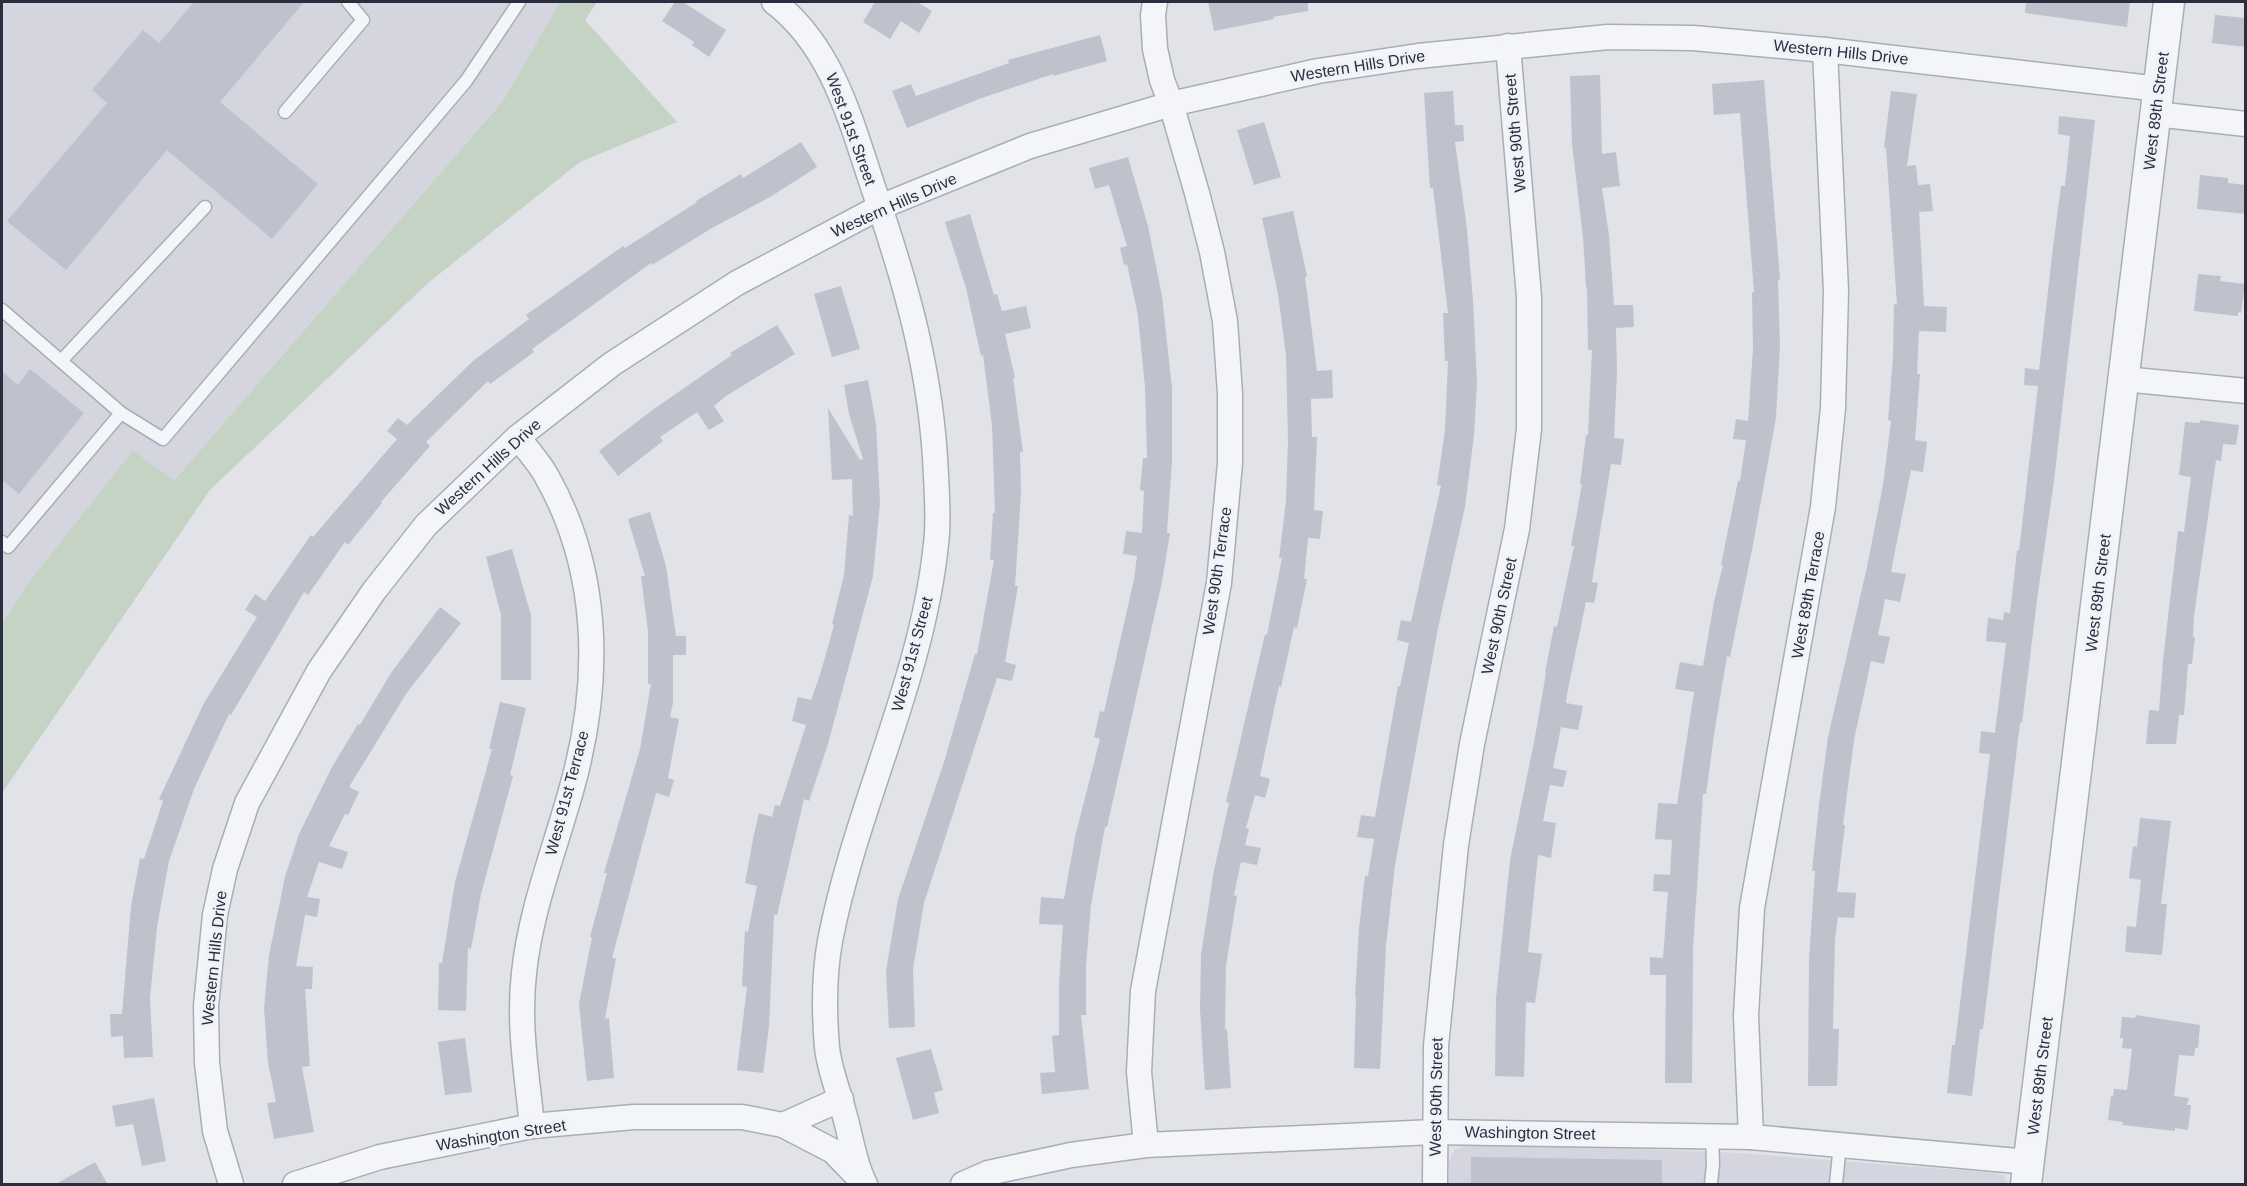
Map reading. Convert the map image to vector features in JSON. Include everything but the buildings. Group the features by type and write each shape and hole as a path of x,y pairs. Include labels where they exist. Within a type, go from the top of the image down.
{"street":[{"name":"West 90th Terrace","path":"1146,1145 1139,1072 1143,991 1219,583 1230,463 1230,394 1225,321 1212,252 1155,49 1153,15 1155,2"},
{"name":"West 89th Street","path":"2027,1173 2169,2"},
{"name":"West 91st Street","path":"790,6 826,62 847,112 896,254 920,341 935,444 937,541 920,639 843,884 830,944 826,989 827,1050 864,1183"},
{"name":"Western Hills Drive","path":"231,1185 214,1131 207,1063 206,1006 215,915 225,869 247,803 319,671 374,591 426,525 518,437 612,364 736,283 880,207 1030,146 1171,104 1318,71 1418,56 1608,37 1693,38 1825,50 2157,101 2246,124"},
{"name":"West 90th Street","path":"1435,1185 1436,1046 1456,845 1472,744 1517,529 1529,429 1529,297 1508,46"},
{"name":"West 89th Terrace","path":"1751,1137 1746,1017 1752,908 1823,507 1833,408 1836,291 1825,50"},
{"path":"2124,379 2246,391"},
{"name":"West 91st Terrace","path":"518,437 546,475 569,521 586,579 592,632 591,687 585,732 574,777 537,899 524,972 521,1019 532,1126"},
{"path":"783,1125 841,1099"},
{"name":"Washington Street","path":"295,1185 380,1156 532,1126 634,1118 697,1116 742,1117 783,1125 812,1138 832,1151 864,1183"},
{"name":"Washington Street","path":"963,1185 988,1173 1040,1161 1146,1145 1434,1132 1751,1137 1840,1144 2027,1173"}],"lane":[{"path":"285,112 363,20 348,2"},
{"path":"2,310 121,413 163,439 466,81 519,2"},
{"path":"61,361 205,207"},
{"path":"2,542 8,547 121,413"},
{"path":"1711,1185 1712,1136"},
{"path":"1836,1185 1840,1144"}],"shaded area":[{"path":"2,2 560,2 503,101 174,482 133,450 26,586 2,624"},
{"path":"1471,1143 1740,1153 1995,1173 2004,1176 2008,1184 1449,1184 1449,1160 1455,1150"}],"green space":[{"path":"560,2 597,2 585,20 677,122 580,162 428,283 210,490 2,793 2,624 26,586 133,450 174,481 503,101"}]}
